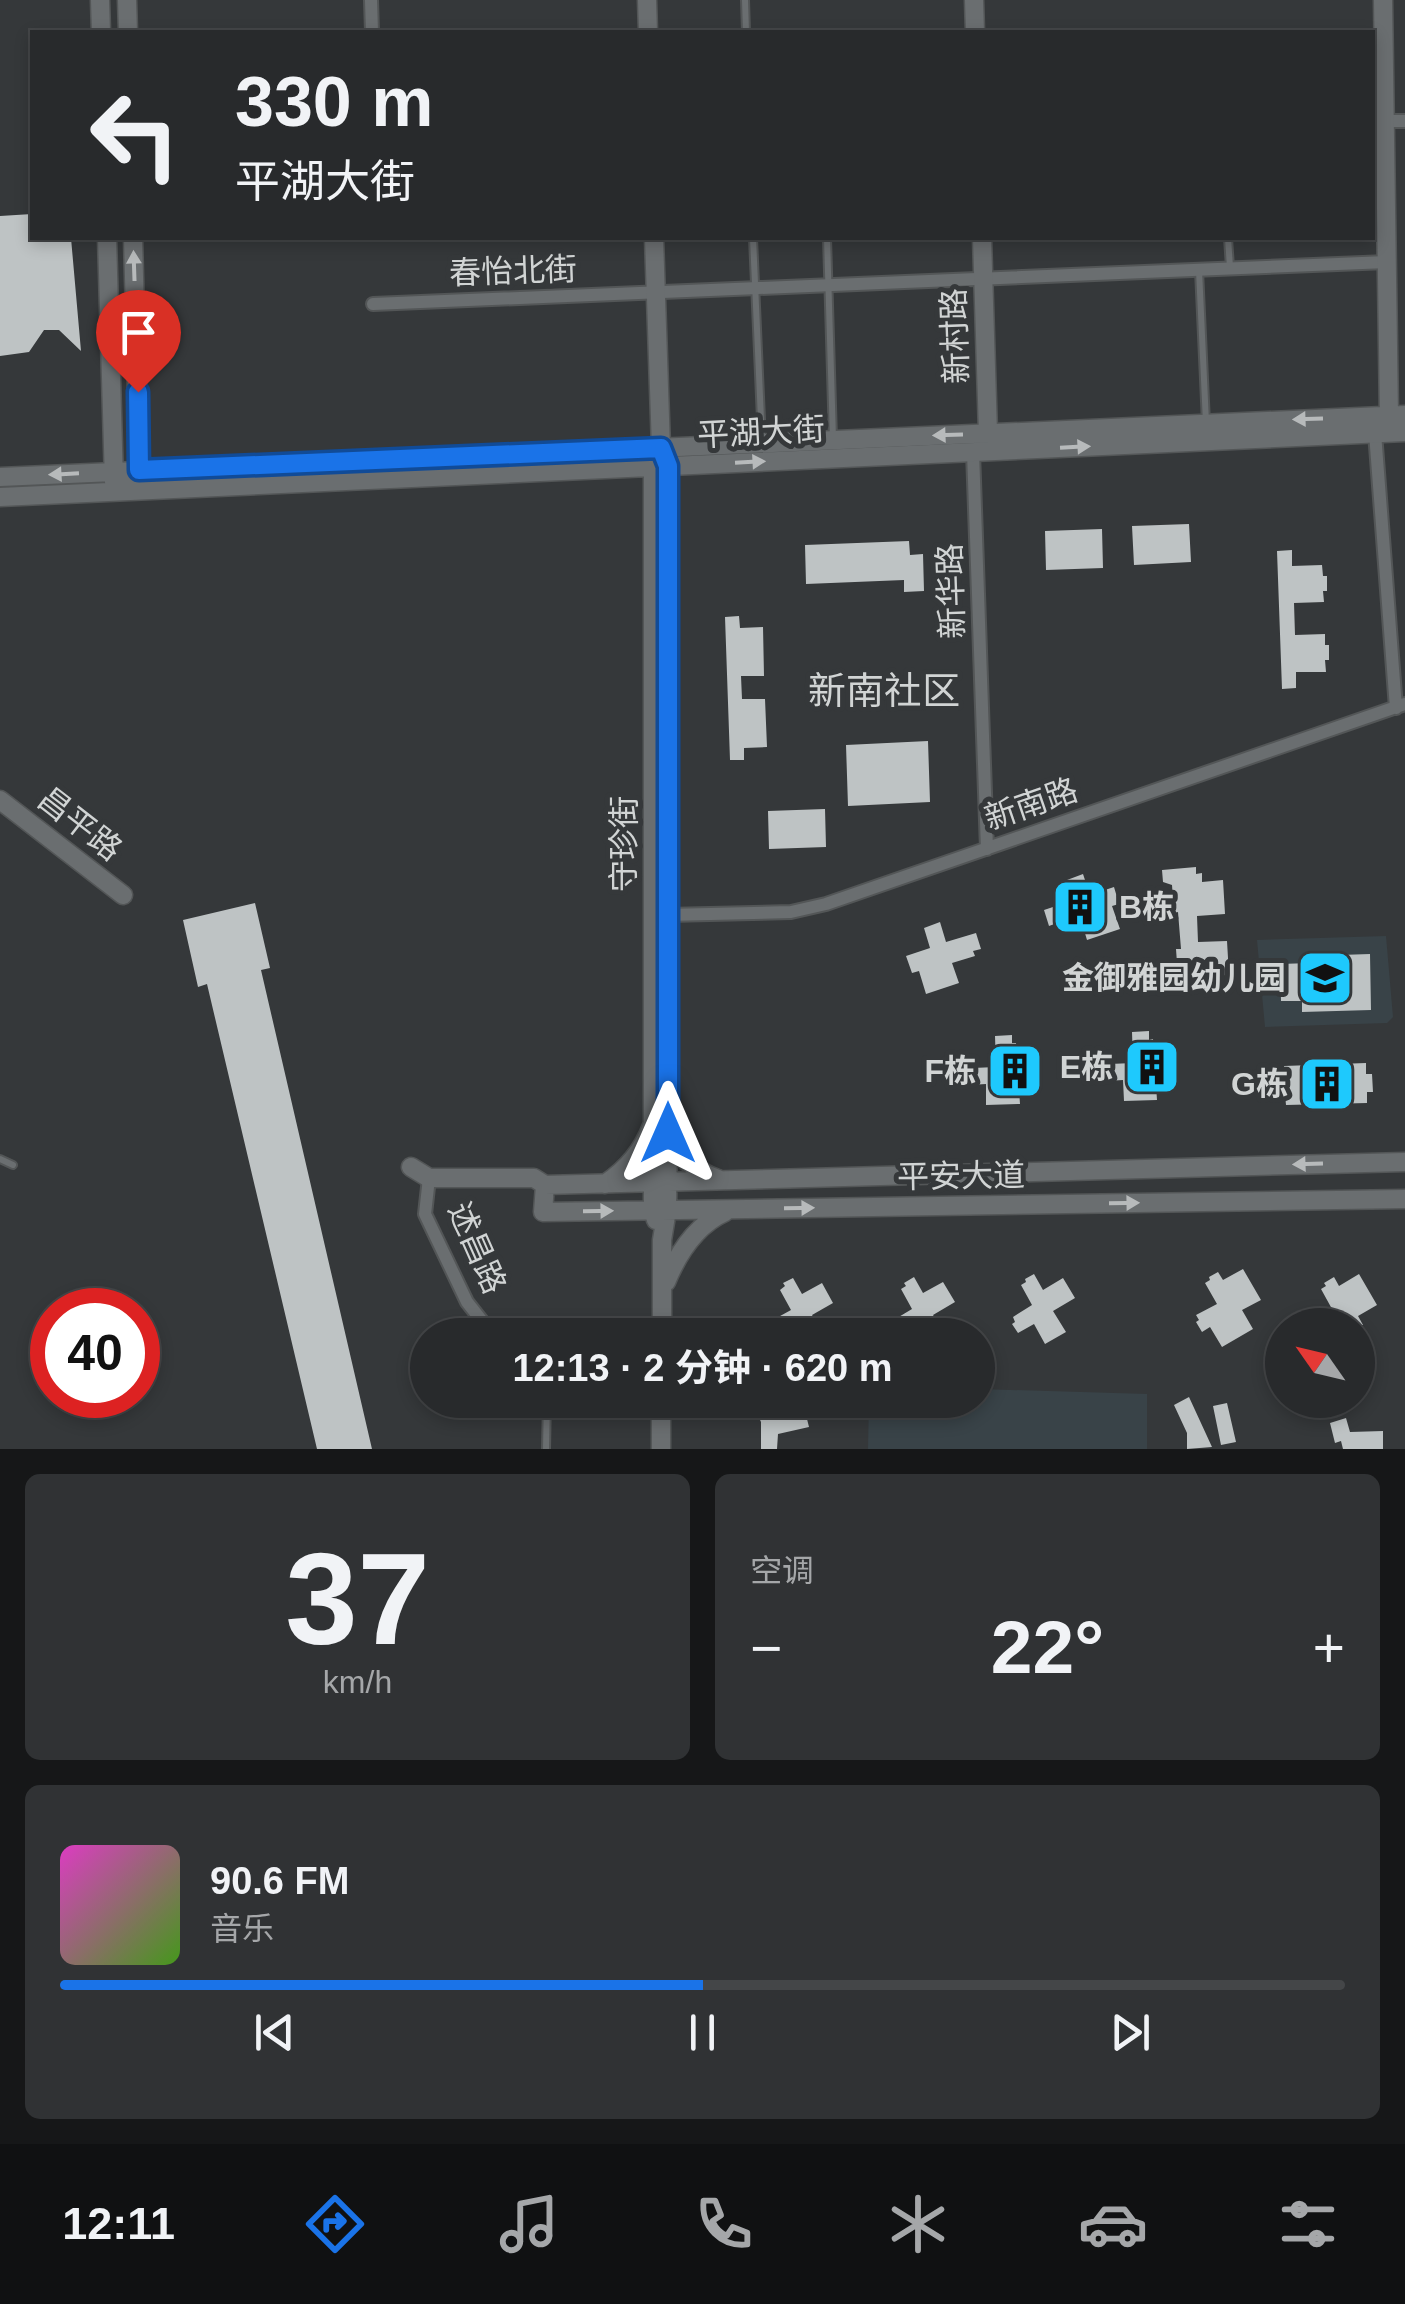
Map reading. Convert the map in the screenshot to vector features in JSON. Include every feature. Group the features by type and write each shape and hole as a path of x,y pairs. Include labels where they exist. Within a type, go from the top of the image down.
{"street":[{"path":"100,0 101,30"},
{"path":"127,0 128,30"},
{"path":"371,0 372,30"},
{"path":"647,0 648,30"},
{"path":"974,0 975,30"},
{"path":"1383,0 1379,121 1397,416 1375,434 1400,706"},
{"path":"1379,121 1405,121"},
{"path":"107,240 114,492"},
{"path":"114,492 139,470 133,240"},
{"name":"守珍街","path":"654,240 661,448 661,1127"},
{"name":"新村路","path":"982,240 988,433"},
{"name":"春怡北街","path":"373,304 1387,262"},
{"name":"平湖大街","path":"0,476 1397,416"},
{"name":"平湖大街","path":"0,497 1405,432"},
{"name":"新华路","path":"973,452 987,849"},
{"name":"守珍街","path":"660,466 668,915 660,1182 662,1318"},
{"name":"新南路","path":"668,915 778,912 826,904 1400,706"},
{"name":"昌平路","path":"0,800 123,896"},
{"path":"604,1184 633,1159 649,1134 661,1127 686,1161 723,1180"},
{"name":"平安大道","path":"429,1178 534,1178 546,1186 1405,1162"},
{"path":"410,1167 429,1178"},
{"name":"述昌路","path":"429,1178 425,1214 466,1302 479,1318"},
{"name":"平安大道","path":"546,1186 544,1212 1405,1199"},
{"path":"662,1291 686,1244 714,1216 730,1209"},
{"path":"661,1418 661,1449"}],"lane":[{"path":"745,0 746,30"},
{"path":"752,240 762,443"},
{"path":"827,240 832,440"},
{"path":"1228,240 1230,268"},
{"path":"1198,270 1206,424"},
{"path":"0,1159 13,1165"},
{"path":"546,1449 547,1418"}],"shaded area":[{"name":"金御雅园幼儿园","path":"1386,936 1393,1017 1387,1023 1265,1027 1257,940"},
{"path":"995,1390 1147,1394 1147,1449 868,1449 869,1418 995,1418"}],"building":[{"path":"30,214 30,240 71,240 81,351 59,330 44,330 29,352 0,356 0,216"},
{"path":"1189,524 1191,562 1134,565 1132,526"},
{"path":"1102,529 1103,568 1046,570 1045,531"},
{"path":"909,541 910,555 923,554 924,591 904,592 904,580 806,584 805,545"},
{"path":"1292,550 1292,566 1322,565 1323,576 1327,576 1324,602 1294,603 1295,635 1325,634 1329,660 1325,660 1326,672 1296,672 1296,688 1282,689 1277,551"},
{"path":"739,616 740,628 763,627 764,676 741,676 742,699 765,699 767,747 744,748 744,760 730,760 725,617"},
{"path":"928,741 930,802 848,806 846,745"},
{"path":"825,809 826,847 769,849 768,811"},
{"path":"1196,867 1196,874 1202,873 1202,882 1223,880 1225,914 1197,916 1198,942 1227,941 1229,975 1208,976 1209,985 1204,985 1204,991 1170,994 1169,981 1178,977 1176,949 1181,949 1172,885 1163,882 1162,870"},
{"name":"B栋","path":"1083,874 1090,895 1114,887 1119,904 1112,906 1120,929 1087,940 1081,920 1049,926 1044,910 1074,900 1067,880"},
{"path":"255,903 270,968 261,970 372,1449 317,1449 207,984 198,987 183,920"},
{"path":"940,922 946,942 976,933 981,949 973,951 975,956 952,963 959,983 926,994 919,971 912,973 906,956 930,948 924,928"},
{"path":"1370,954 1371,1010 1302,1012 1302,1001 1281,1001 1280,964 1311,963 1311,982 1341,981 1340,955"},
{"name":"E栋","path":"1149,1031 1154,1052 1170,1051 1171,1085 1156,1085 1157,1100 1124,1101 1123,1080 1107,1081 1106,1070 1110,1070 1110,1064 1133,1063 1132,1032"},
{"name":"F栋","path":"1012,1035 1017,1056 1033,1055 1034,1088 1019,1089 1020,1104 986,1105 986,1084 970,1085 969,1074 973,1074 973,1068 996,1067 995,1036"},
{"name":"G栋","path":"1366,1063 1366,1074 1372,1074 1373,1092 1367,1092 1367,1103 1286,1105 1281,1077 1285,1077 1284,1066"},
{"path":"1243,1269 1261,1300 1242,1310 1253,1329 1222,1347 1210,1327 1202,1332 1196,1315 1217,1304 1205,1283 1209,1277 1218,1272 1223,1280"},
{"path":"1034,1274 1043,1290 1063,1278 1075,1298 1053,1311 1066,1332 1045,1344 1034,1324 1018,1333 1012,1324 1013,1317 1032,1305 1021,1285"},
{"path":"1359,1274 1377,1305 1331,1308 1321,1289 1334,1277 1339,1286"},
{"path":"914,1277 923,1293 943,1282 955,1302 933,1315 935,1318 897,1318 912,1309 901,1289 906,1286 904,1283"},
{"path":"793,1278 802,1294 822,1283 833,1303 812,1315 814,1318 776,1318 791,1310 780,1290 785,1286 783,1283"},
{"path":"1189,1397 1212,1447 1187,1449 1187,1433 1174,1405"},
{"path":"1227,1403 1236,1442 1221,1445 1213,1406"},
{"path":"759,1418 807,1418 809,1427 778,1434 777,1449 761,1449"},
{"path":"1346,1418 1350,1432 1383,1431 1383,1449 1343,1449 1341,1441 1335,1443 1330,1423"}],"place":[{"name":"B栋","path":"1080,907"},
{"name":"金御雅园幼儿园","path":"1325,978"},
{"name":"E栋","path":"1152,1067"},
{"name":"F栋","path":"1015,1071"},
{"name":"G栋","path":"1327,1084"}],"district":[{"name":"新南社区","path":"884,691"}],"route":[{"path":"138,392 139,470 661,448 668,466 668,1133"}]}
